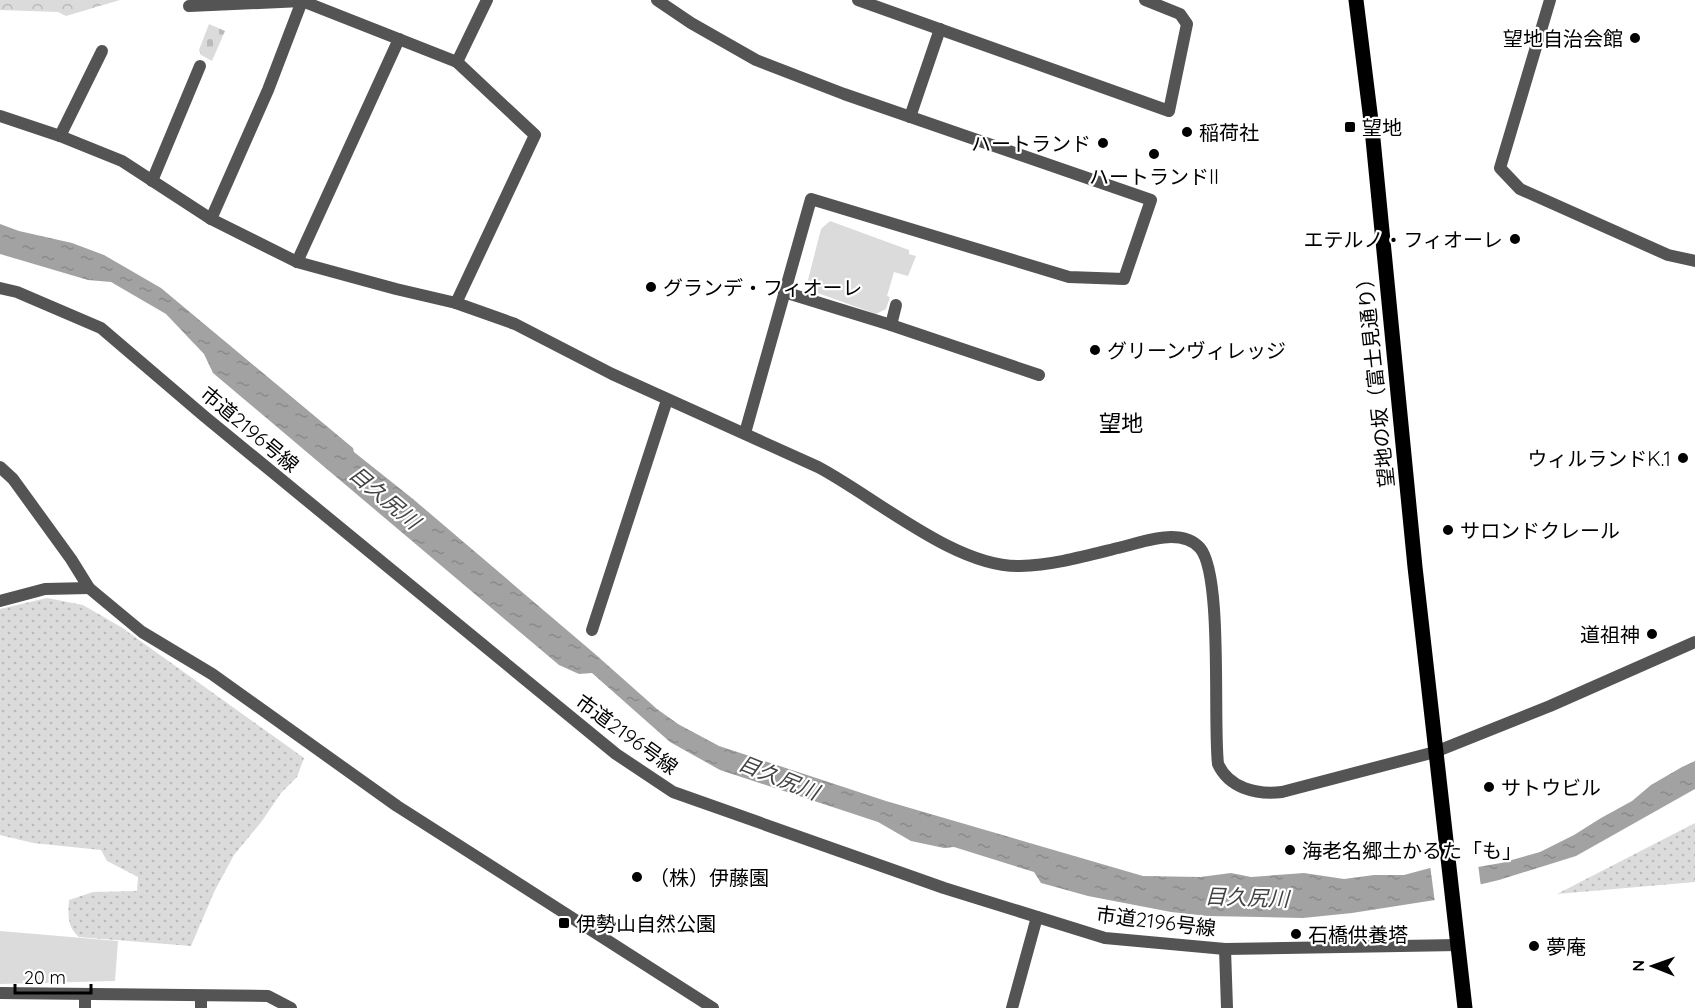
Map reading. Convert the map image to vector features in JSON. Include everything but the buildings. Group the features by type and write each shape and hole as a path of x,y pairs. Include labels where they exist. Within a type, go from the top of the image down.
{"main road":[{"name":"望地の坂（富士見通り）","path":"1356,0 1372,129 1397,397 1435,752 1465,1008"}],"street":[{"path":"457,62 487,0"},
{"path":"657,0 691,23 756,60 910,117 1151,200 1124,279 1069,277 812,200 745,434"},
{"path":"858,0 1169,111 1187,24 1180,14 1145,0"},
{"path":"1550,0 1500,168 1520,189 1668,255 1695,261"},
{"path":"189,6 302,1 457,62 535,135 456,303"},
{"path":"211,219 268,90 302,1"},
{"path":"910,117 940,29"},
{"path":"297,261 399,39"},
{"path":"60,136 102,51"},
{"path":"152,181 200,66"},
{"path":"0,116 60,136 122,161 211,219 297,261 456,303 515,324 612,374 845,481 936,539 984,561 1008,566 1047,564 1158,538 1180,538 1191,542 1200,548 1205,556 1211,582 1214,611 1216,751 1222,772 1233,783 1266,793 1282,792 1435,752 1551,706 1695,642"},
{"name":"市道2196号線","path":"0,288 17,292 101,328 204,416 616,754 674,792 944,888 1105,938 1225,949 1458,945"},
{"path":"784,292 1039,375"},
{"path":"891,325 896,305"},
{"path":"592,630 667,400"},
{"path":"0,467 13,479 71,559 89,588 142,632 212,674 397,806 713,1008"},
{"path":"0,601 45,589 89,588"},
{"path":"1012,1008 1037,917"},
{"path":"1225,949 1227,1008"},
{"path":"0,993 85,1002 201,1002 268,996 291,1008"}],"green space":[{"path":"0,0 120,0 66,16 58,12 0,10"},
{"path":"209,24 225,31 212,61 201,55 199,50"},
{"path":"830,221 909,250 909,254 916,256 908,276 894,272 886,309 876,314 815,292 808,280 821,229"},
{"path":"47,598 83,605 121,627 304,758 297,777 281,793 234,855 215,890 191,946 79,937 70,925 69,900 93,892 137,891 138,877 107,861 101,850 33,843 0,835 0,609"},
{"path":"1695,823 1695,882 1557,894"},
{"path":"0,931 118,941 115,981 0,984"}],"water":[{"name":"目久尻川","path":"0,224 19,231 72,243 104,255 161,288 353,448 354,452 413,499 657,709 678,724 719,746 886,801 1143,876 1200,877 1231,873 1251,877 1304,873 1344,879 1374,875 1404,875 1430,868 1478,867 1540,852 1632,801 1651,785 1695,761 1695,789 1576,856 1499,880 1461,889 1435,900 1303,918 1208,916 1171,912 1088,896 1041,883 1034,872 954,847 944,848 911,841 878,822 720,770 670,742 592,673 579,674 559,665 213,373 204,354 166,314 111,282 88,280 0,254"}],"pier":[{"path":"1478,864 1481,887 1435,903 1430,865"}],"place":[{"name":"望地自治会館","path":"1635,38"},
{"name":"望地","path":"1350,127"},
{"name":"稲荷社","path":"1187,132"},
{"name":"ハートランド","path":"1103,143"},
{"name":"ハートランドII","path":"1154,154"},
{"name":"エテルノ・フィオーレ","path":"1515,239"},
{"name":"グランデ・フィオーレ","path":"651,287"},
{"name":"グリーンヴィレッジ","path":"1095,350"},
{"name":"ウィルランドK.1","path":"1683,458"},
{"name":"サロンドクレール","path":"1448,530"},
{"name":"道祖神","path":"1652,634"},
{"name":"サトウビル","path":"1489,787"},
{"name":"海老名郷土かるた「も」","path":"1290,850"},
{"name":"（株）伊藤園","path":"637,877"},
{"name":"伊勢山自然公園","path":"564,923"},
{"name":"石橋供養塔","path":"1296,934"},
{"name":"夢庵","path":"1534,946"}],"district":[{"name":"望地","path":"1121,423"}]}
